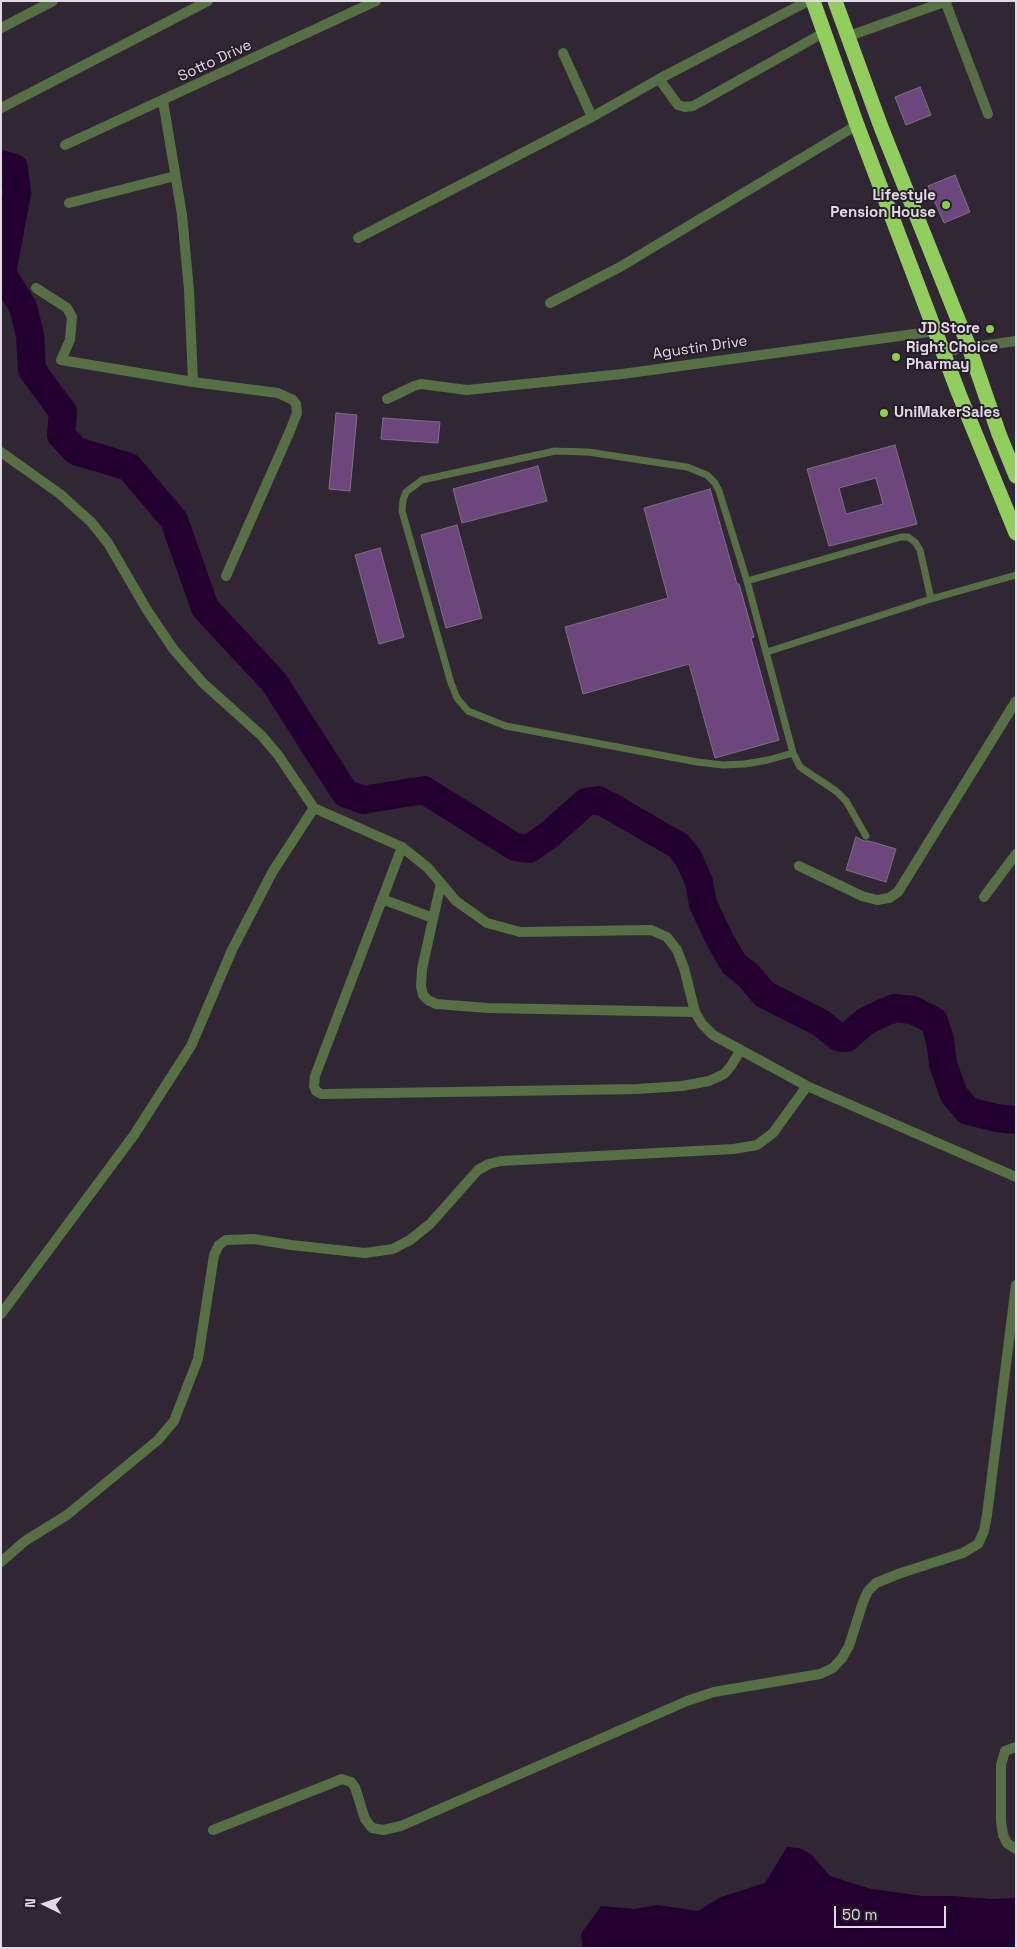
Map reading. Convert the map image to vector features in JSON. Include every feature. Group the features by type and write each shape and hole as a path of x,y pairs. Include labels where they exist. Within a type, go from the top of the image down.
{"highway":[{"path":"813,1 857,125 963,402 1016,533"},
{"path":"835,1 881,127 969,347 999,434 1016,476"}],"street":[{"path":"1,28 53,1"},
{"path":"1,108 208,1"},
{"name":"Sotto Drive","path":"65,145 163,102 376,1"},
{"path":"358,238 592,117 659,79 808,1"},
{"path":"849,36 946,1 988,114"},
{"path":"659,79 678,105 685,107 693,106 825,32"},
{"path":"564,53 592,117"},
{"path":"163,102 182,215 188,280 193,382"},
{"path":"550,303 620,267 857,125"},
{"path":"69,203 175,176"},
{"path":"36,288 67,308 72,317 70,340 61,360 193,382 278,393 296,404 297,413 290,431 226,576"},
{"name":"Agustin Drive","path":"387,400 421,384 466,390 622,374 936,330"},
{"path":"944,351 1016,341"},
{"path":"1,452 60,494 91,522 108,544 146,610 174,650 203,682 267,742 314,808 402,847 424,864 456,901 486,922 520,932 651,930 667,937 677,950 684,968 695,1012 702,1024 713,1035 807,1086 1016,1177"},
{"path":"799,866 862,896 877,900 889,898 898,892 1016,701"},
{"path":"1,1314 134,1135 191,1046 232,950 273,871 314,808"},
{"path":"402,847 315,1076 314,1086 316,1091 321,1094 636,1089 682,1086 710,1080 724,1074 740,1051"},
{"path":"984,897 1016,854"},
{"path":"441,883 422,970 421,986 423,995 428,1000 436,1004 488,1008 695,1012"},
{"path":"382,899 433,918"},
{"path":"1,1562 26,1541 67,1515 158,1440 174,1421 198,1359 214,1255 219,1245 226,1240 254,1238 291,1245 365,1254 392,1250 410,1240 430,1224 478,1170 488,1164 501,1161 734,1149 757,1145 773,1133 807,1086"},
{"path":"213,1830 342,1779 351,1782 355,1787 365,1819 372,1828 383,1830 401,1826 688,1701 714,1692 820,1674 833,1668 842,1658 848,1646 868,1591 876,1583 898,1574 963,1554 978,1544 988,1515 1016,1285"},
{"path":"1016,1747 1005,1751 1001,1765 1001,1821 1003,1835 1007,1843 1016,1849"}],"lane":[{"path":"793,753 744,764 723,765 697,762 506,726 468,711 457,698 451,683 402,511 406,492 422,480 555,451 588,452 687,467 707,475 715,483 719,491 747,581 793,753 800,767 836,791 846,801 866,836"},
{"path":"747,581 901,536 908,537 915,542 920,550 931,598"},
{"path":"767,652 931,598 1016,575"}],"shaded area":[{"path":"787,1847 799,1848 811,1854 830,1876 871,1889 923,1896 991,1899 1016,1898 1016,1948 583,1948 581,1934 601,1906 634,1909 657,1905 698,1911 721,1897 765,1883"}],"building":[{"path":"920,87 931,115 906,125 895,97"},
{"path":"955,175 970,212 944,223 928,186"},
{"path":"336,413 357,415 350,491 329,489"},
{"path":"383,418 440,422 438,443 381,439"},
{"path":"895,445 917,524 829,546 807,469","holes":["876,478 883,504 846,514 839,488"]},
{"path":"538,466 547,501 462,523 453,489"},
{"path":"710,489 754,637 751,638 779,740 715,758 689,664 583,694 565,627 668,598 644,508"},
{"path":"457,525 482,618 446,628 421,535"},
{"path":"380,548 404,637 379,644 355,555"},
{"path":"856,837 864,841 896,849 886,882 846,870"}],"waterway":[{"path":"1,164 14,168 17,193 2,273 23,307 30,335 32,370 63,412 61,435 76,451 129,467 174,520 205,608 274,682 345,793 363,800 424,790 515,847 529,849 550,834 586,802 598,800 679,846 689,859 699,882 703,904 720,940 734,964 748,975 764,994 821,1023 838,1037 846,1038 866,1021 885,1012 895,1008 913,1010 934,1021 940,1040 943,1064 954,1095 968,1111 997,1118 1016,1120"}],"place":[{"name":"Lifestyle Pension House","path":"946,205"},
{"name":"JD Store","path":"990,329"},
{"name":"Right Choice Pharmay","path":"896,357"},
{"name":"UniMakerSales","path":"884,413"}]}
